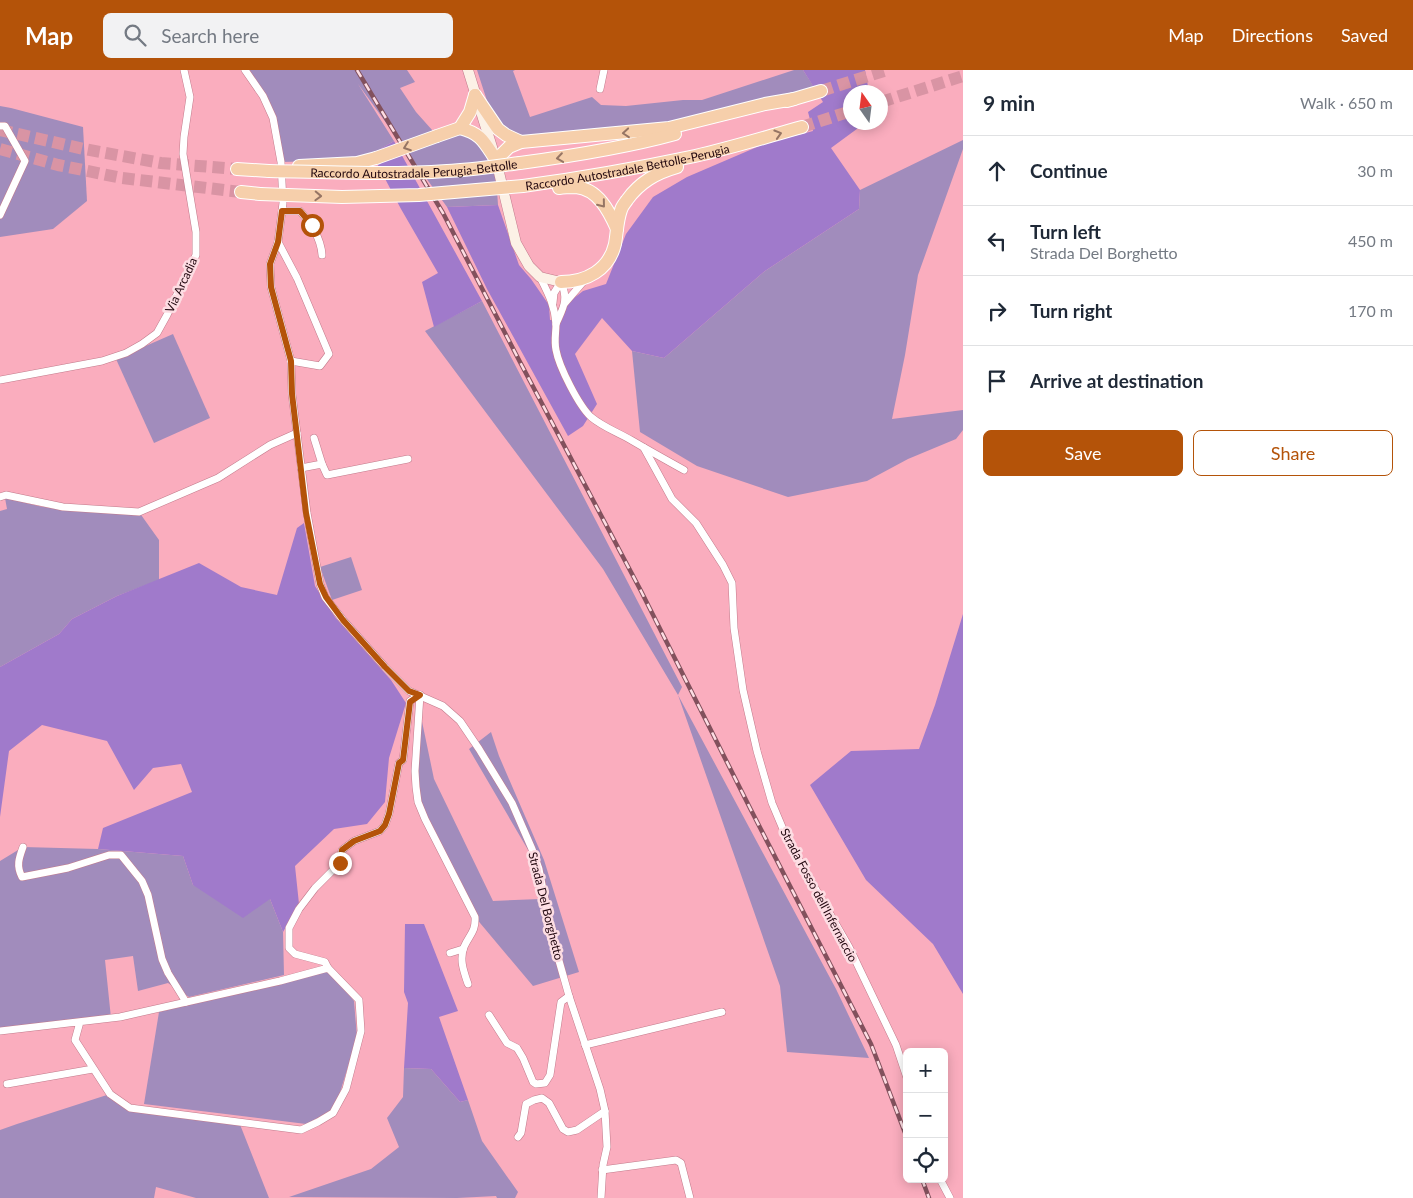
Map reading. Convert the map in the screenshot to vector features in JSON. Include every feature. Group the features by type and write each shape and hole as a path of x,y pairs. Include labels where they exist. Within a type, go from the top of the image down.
{"highway":[{"name":"Raccordo Autostradale Perugia-Bettolle","path":"237,169 412,173 449,171 568,157 644,142 721,122 821,91"},
{"path":"460,128 470,112 475,95"},
{"path":"475,95 498,130 521,142"},
{"path":"264,170 330,165 376,158 460,128 483,139 496,160 509,147 521,142 669,128 765,104 794,99"},
{"name":"Raccordo Autostradale Bettolle-Perugia","path":"241,192 342,197 524,190 697,155 802,127"},
{"path":"561,282 586,279 606,264 612,255 615,244 621,208 639,185 662,171 727,154 755,141"},
{"path":"524,190 577,187 590,192 606,208 617,229"}],"main road":[{"path":"468,70 496,160 516,243 529,266 540,278 561,282"}],"street":[{"name":"Via Arcadia","path":"0,380 102,361 126,353 157,333 196,255 196,232 184,154 184,137 190,97 184,70"},
{"name":"Strada Del Borghetto","path":"246,70 263,96 273,118 281,162 283,203 278,242 270,264 271,287 291,361 292,394 306,513 320,584 326,597 343,620 409,691 443,706 460,721 512,803 539,870 552,936 569,996 600,1089 605,1111 607,1147 602,1170 601,1198"},
{"path":"600,88 604,70"},
{"path":"0,126 5,126 25,161 0,215"},
{"path":"282,211 300,211 312,225 322,248 322,255"},
{"path":"278,242 297,278 329,354 320,366 291,361"},
{"path":"540,278 553,302"},
{"path":"586,279 565,303 556,324 554,335 561,366 582,407 601,425 684,470"},
{"path":"561,282 565,303"},
{"path":"556,324 553,302 554,294 561,282"},
{"path":"0,497 6,495 63,508 139,512 218,478 270,445 297,433"},
{"path":"314,438 327,475 408,459"},
{"name":"Strada Fosso dell'Infernaccio","path":"644,448 672,499 696,524 723,564 732,583 734,628 742,690 756,751 772,803 788,841 853,956 896,1045 903,1066"},
{"path":"301,468 322,464"},
{"path":"420,695 415,771 418,802 475,917 476,926 463,949 462,965 468,984"},
{"path":"80,1022 75,1040 110,1094 130,1108 301,1130 333,1113 346,1089 361,1031 359,1000 328,968 325,962 295,954 289,948 289,928 299,909 315,888 340,863 342,850 354,841 380,831 385,825 399,763 403,760 410,702 420,695"},
{"path":"23,847 18,862 22,877 68,868 109,855 121,855 142,881 148,895 162,958 168,973 186,1002"},
{"path":"450,953 463,949"},
{"path":"0,1032 120,1017 280,981 328,968"},
{"path":"490,1015 507,1043 517,1048 533,1082 536,1084 545,1083 550,1076 561,1002 569,996"},
{"path":"586,1045 722,1012"},
{"path":"6,1084 93,1069"},
{"path":"518,1136 521,1133 526,1104 534,1100 542,1098 550,1103 563,1129 568,1132 577,1130 605,1111"},
{"path":"602,1170 676,1160 681,1163 690,1198"},
{"path":"942,1183 950,1198"}],"shaded area":[{"path":"245,70 407,70 415,82 400,88 416,112 441,140 460,134 477,139 496,176 498,205 447,207 358,84 394,141 372,154 322,161 281,162 273,118"},
{"path":"477,70 515,70 513,71 530,117 592,97 601,105 626,106 702,100 794,70 803,70 814,87 682,124 540,136 508,134 490,110"},
{"path":"803,70 865,70 868,85 843,85 843,130 855,130 831,148 860,190 859,209 765,271 664,358 632,351 602,318 575,354 597,404 583,426 568,436 487,289 447,207 498,205 519,265 549,305 550,320 561,320 569,302 583,291 606,284 626,234 653,197 687,177 764,144 813,131 808,112 823,102"},
{"path":"0,106 83,127 87,201 53,229 0,237"},
{"path":"963,140 963,149 918,275 892,419 963,410 963,430 956,439 908,459 867,481 788,497 697,466 640,432 632,351 664,358 765,271 859,209 860,190"},
{"path":"394,141 482,301 434,327 422,282 438,273 372,154"},
{"path":"482,301 682,687 678,695 603,569 425,331"},
{"path":"173,334 210,418 154,443 116,359"},
{"path":"5,498 43,507 139,512 159,540 159,580 117,596 72,619 59,634 0,667 0,511 7,509"},
{"path":"304,523 315,586 335,617 391,680 406,703 389,758 385,802 367,824 334,829 295,866 299,904 283,932 270,899 243,918 193,885 183,856 98,849 103,828 192,792 181,764 153,768 134,790 107,741 42,725 9,751 0,817 0,667 59,634 72,619 117,596 199,563 241,587 277,595 297,528"},
{"path":"351,557 362,590 332,600 320,567"},
{"path":"963,614 963,994 933,944 866,880 810,785 851,751 919,749 935,705"},
{"path":"678,695 836,989 869,1058 787,1052 780,986"},
{"path":"419,707 434,779 493,901 540,899 531,855 469,749 491,732 499,756 544,860 579,972 533,986 475,917 425,819 416,787"},
{"path":"23,847 98,849 183,856 193,885 270,899 283,932 284,975 189,997 168,983 138,991 133,956 105,960 111,1018 0,1031 0,861"},
{"path":"405,924 424,924 458,1011 439,1017 468,1100 460,1102 431,1069 404,1068 408,1003 404,992"},
{"path":"329,969 354,1001 357,1037 335,1109 306,1124 144,1104 159,1012"},
{"path":"404,1068 431,1069 460,1102 468,1100 482,1141 518,1192 515,1198 497,1198 496,1196 457,1198 289,1197 371,1169 399,1147 387,1118 403,1097"},
{"path":"110,1094 130,1108 239,1122 269,1198 196,1198 156,1187 154,1198 0,1198 0,1130"}],"tunnel":[{"path":"821,91 887,70"},
{"path":"888,100 963,76"},
{"path":"802,127 843,114"},
{"path":"0,130 84,149 161,163 237,169"},
{"path":"0,149 58,165 122,178 241,192"}],"railway":[{"path":"357,70 443,213 641,591 871,1044 903,1128"},
{"path":"923,1183 929,1198"}],"route":[{"path":"312,225 300,211 282,211 278,242 270,264 271,287 291,361 292,394 306,513 320,584 326,597 343,620 385,667 409,691 420,695 410,702 403,760 399,763 385,825 380,831 354,841 342,850 340,863"}]}
